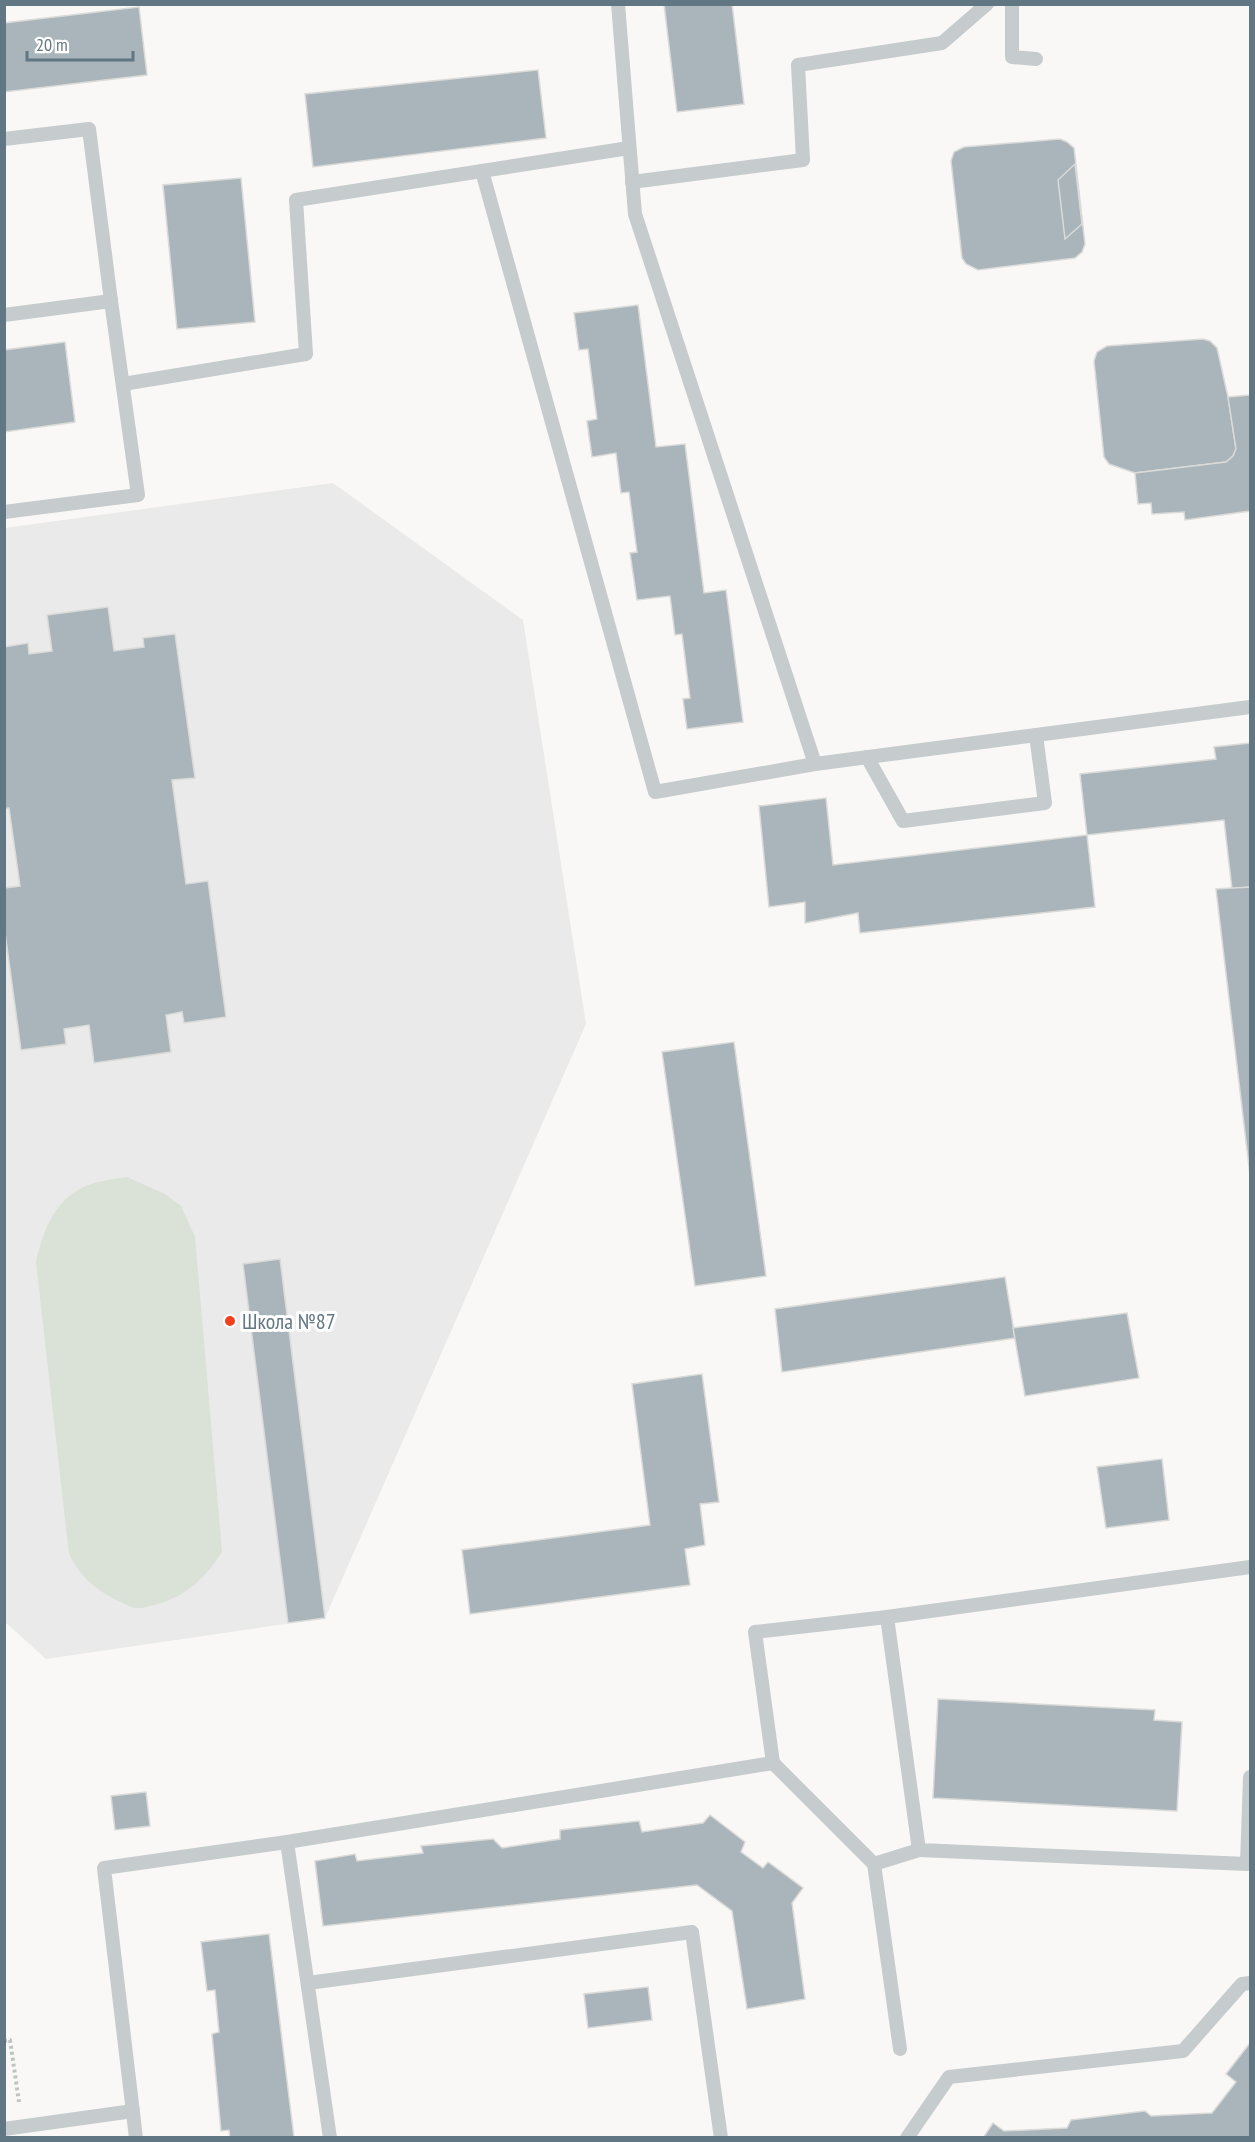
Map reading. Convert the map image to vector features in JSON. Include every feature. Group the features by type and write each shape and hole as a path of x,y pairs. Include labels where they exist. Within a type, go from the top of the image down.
{"lane":[{"path":"618,4 635,214 814,764"},
{"path":"632,182 804,160 798,65 942,43 987,4"},
{"path":"1012,4 1012,57 1036,59"},
{"path":"4,139 89,129 138,495 4,512"},
{"path":"123,384 306,354 296,200 629,148"},
{"path":"482,171 655,792 814,764 1251,707"},
{"path":"4,315 111,301"},
{"path":"867,757 903,821 1045,803 1036,735"},
{"path":"900,2049 874,1864 773,1764 755,1632 887,1617 1251,1567"},
{"path":"887,1617 919,1850"},
{"path":"136,2138 104,1868 287,1842 773,1764"},
{"path":"874,1864 919,1850 1247,1864 1251,1777"},
{"path":"287,1842 330,2138"},
{"path":"308,1983 692,1932 721,2138"},
{"path":"907,2138 949,2077 1183,2051 1242,1984 1251,1983"},
{"path":"4,2129 133,2110"}],"path":[{"path":"4,2041 10,2040 22,2126"}],"shaded area":[{"name":"Школа №87","path":"333,483 523,620 586,1024 325,1618 46,1659 5,1622 5,528"},
{"path":"127,1177 165,1194 181,1206 195,1237 222,1552 209,1570 185,1592 165,1601 138,1608 114,1599 98,1589 79,1570 69,1554 36,1262 46,1228 66,1199 91,1184"}],"building":[{"path":"664,4 732,4 744,104 677,112"},
{"path":"139,7 147,75 4,92 4,23"},
{"path":"538,70 546,138 313,167 305,94"},
{"path":"1060,139 1074,148 1085,244 1082,252 1075,258 978,270 966,264 962,258 951,161 954,152 964,147"},
{"path":"1075,164 1082,224 1065,239 1058,180"},
{"path":"241,178 255,322 177,329 163,185"},
{"path":"638,305 656,447 685,444 704,593 726,590 743,722 687,729 683,699 690,698 682,634 675,635 670,596 637,600 630,553 637,552 629,492 621,493 616,453 592,457 587,421 597,419 588,349 579,350 574,313"},
{"path":"1203,339 1210,341 1217,348 1236,449 1233,456 1226,462 1135,473 1109,464 1104,457 1094,361 1097,352 1107,346"},
{"path":"65,342 75,422 4,432 4,350"},
{"path":"1250,395 1250,511 1185,520 1184,512 1152,514 1151,503 1138,504 1135,473 1226,462 1233,456 1236,449 1228,397"},
{"path":"108,607 114,651 144,647 143,638 175,634 195,778 172,780 186,884 208,881 226,1017 184,1023 182,1012 166,1015 171,1052 94,1063 89,1025 64,1029 66,1044 21,1050 4,925 4,888 20,886 9,808 4,809 4,647 28,643 29,654 52,651 47,615"},
{"path":"1250,743 1250,887 1232,889 1224,820 1087,835 1080,774 1216,759 1214,747"},
{"path":"826,798 833,865 1087,835 1095,907 860,933 858,913 805,923 805,902 769,907 759,806"},
{"path":"1250,887 1250,1175 1216,889"},
{"path":"734,1042 766,1276 695,1286 662,1052"},
{"path":"280,1259 325,1618 288,1623 243,1264"},
{"path":"1005,1277 1015,1338 782,1372 775,1309"},
{"path":"1127,1313 1139,1378 1025,1396 1013,1328"},
{"path":"702,1374 719,1502 700,1504 705,1545 685,1549 690,1585 470,1614 462,1550 650,1525 632,1384"},
{"path":"1162,1459 1169,1520 1106,1528 1097,1467"},
{"path":"938,1699 1155,1710 1154,1720 1182,1722 1177,1811 933,1798"},
{"path":"146,1792 150,1826 115,1830 111,1796"},
{"path":"710,1815 745,1842 741,1852 763,1868 768,1862 803,1888 792,1903 805,1999 747,2009 732,1911 697,1885 323,1926 315,1861 355,1854 357,1861 423,1853 421,1846 493,1839 502,1848 560,1839 560,1830 639,1821 642,1832 703,1823"},
{"path":"269,1934 294,2138 230,2138 229,2130 221,2131 212,2034 219,2032 215,1990 207,1991 201,1942"},
{"path":"648,1987 652,2020 588,2028 584,1994"},
{"path":"1250,2043 1250,2138 983,2138 993,2123 1004,2131 1067,2128 1071,2120 1145,2111 1151,2116 1212,2113 1236,2082 1226,2074"}],"place":[{"name":"Школа №87","path":"230,1321"}]}
